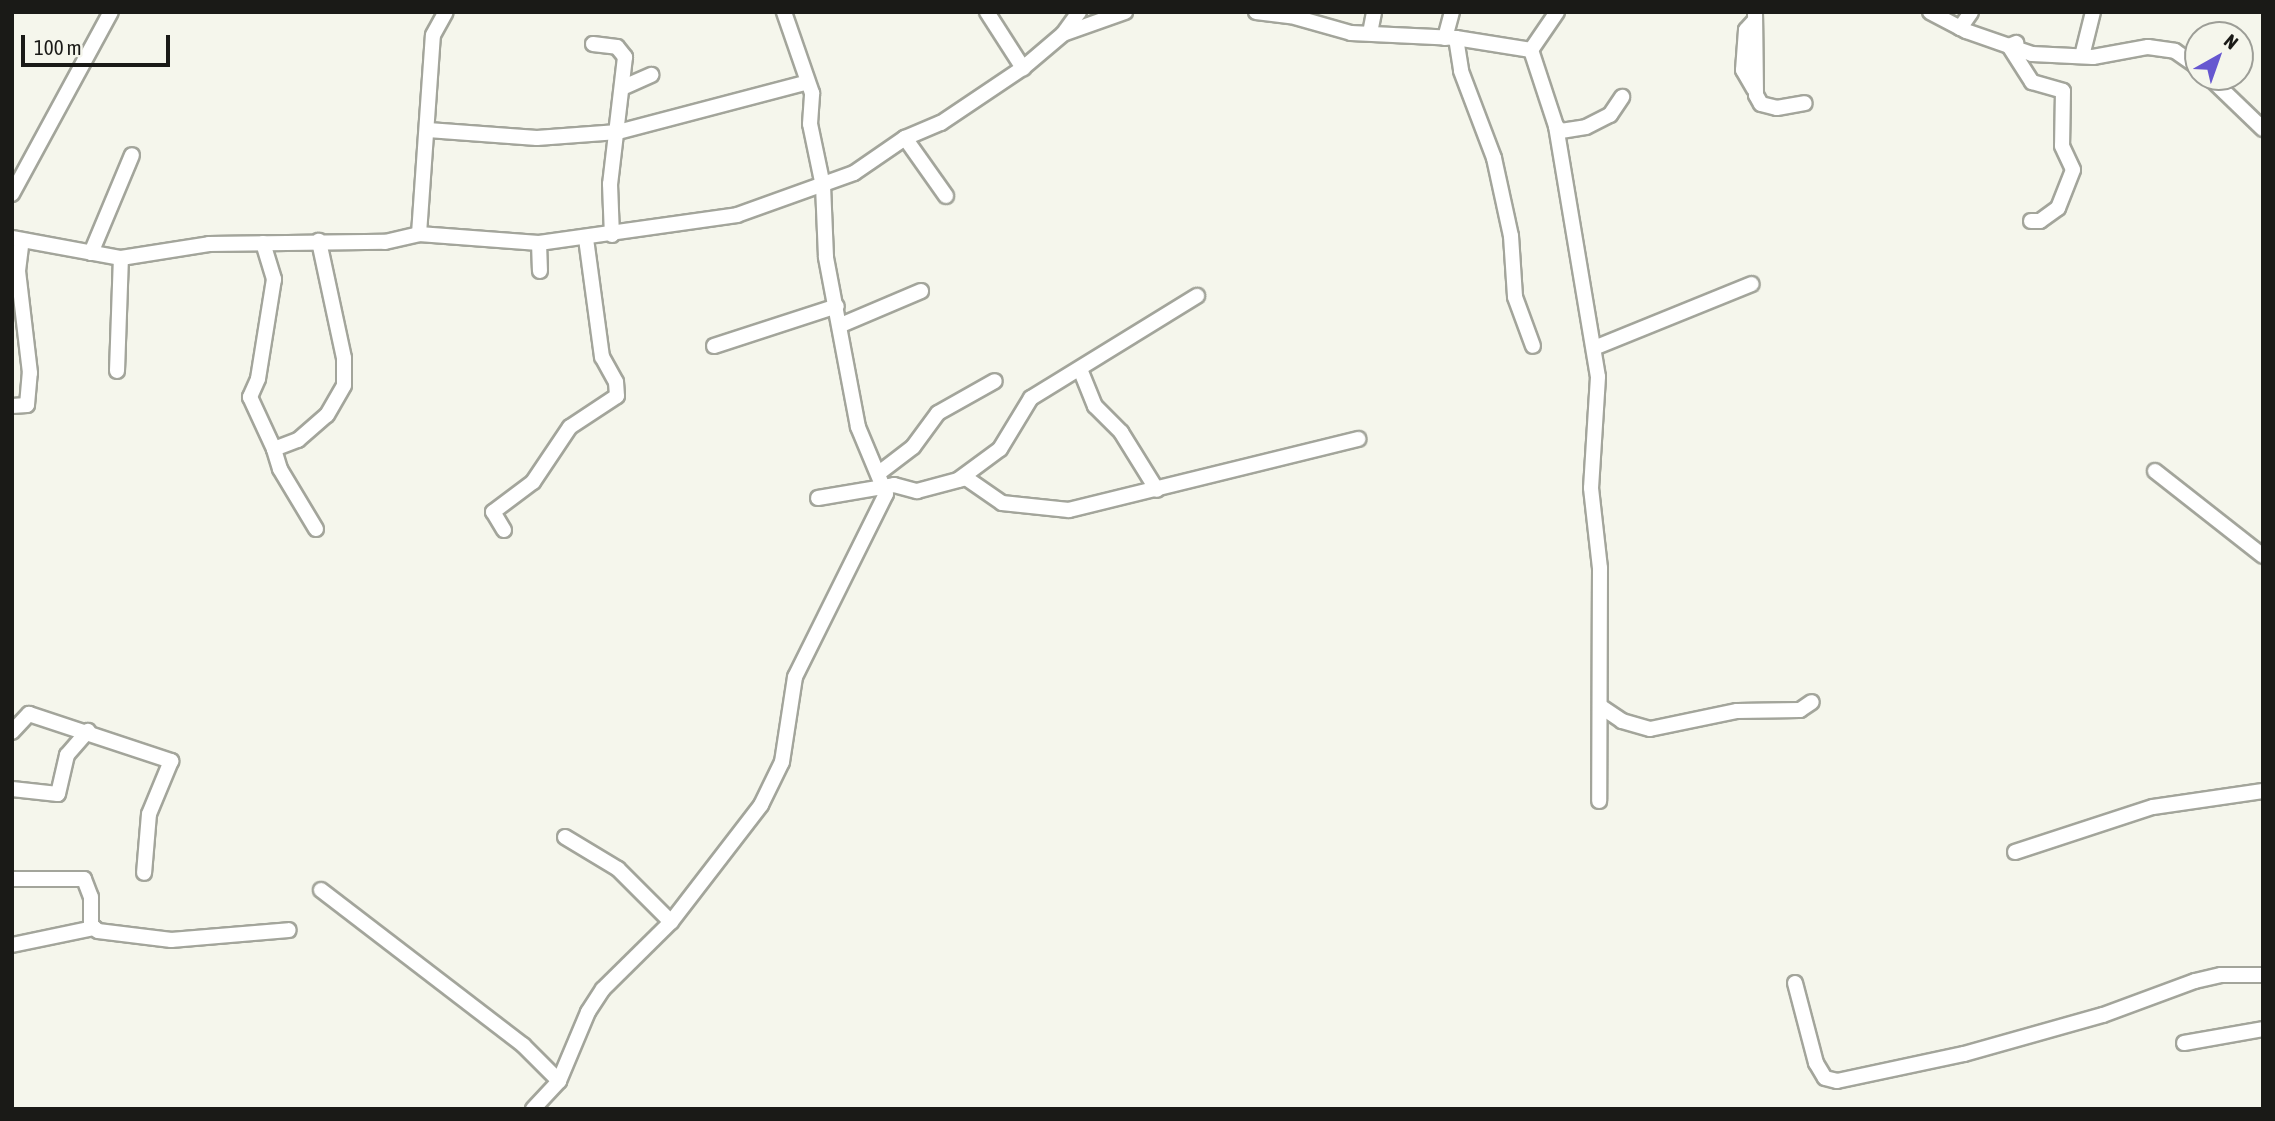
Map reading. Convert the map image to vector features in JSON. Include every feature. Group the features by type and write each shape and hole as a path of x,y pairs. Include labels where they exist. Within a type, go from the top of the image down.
{"street":[{"path":"12,194 111,12"},
{"path":"419,234 433,34 446,12"},
{"path":"533,1109 559,1081 588,1012 603,989 671,922 725,857 778,773 795,677 880,510 883,488 858,427 841,325 826,257 823,186 811,134 808,82 784,12"},
{"path":"987,12 1023,68"},
{"path":"12,406 27,405 30,373 17,239 121,258 197,245 385,242 419,234 539,243 612,235 737,215 854,173 905,138 941,123 1023,68 1063,34 1079,12"},
{"path":"1063,34 1125,12"},
{"path":"1256,12 1370,33 1451,38 1531,50"},
{"path":"1370,33 1374,12"},
{"path":"1452,12 1451,38 1493,158 1511,236 1515,297 1533,346"},
{"path":"1531,50 1557,12"},
{"path":"1960,28 1971,12"},
{"path":"2082,56 2093,12"},
{"path":"1932,13 1960,28 2015,43 2032,54 2082,56 2148,47 2175,51 2184,57"},
{"path":"1755,16 1746,30 1743,70 1761,104 1768,107 1805,103"},
{"path":"2015,43 2032,82 2063,91 2062,146 2073,170 2058,208 2040,221 2031,221"},
{"path":"593,44 621,52 624,87 610,184 612,235"},
{"path":"1531,50 1556,125 1598,377 1591,488 1600,568 1599,802"},
{"path":"624,87 651,75"},
{"path":"428,130 537,138 618,132 808,82"},
{"path":"2224,91 2263,129"},
{"path":"1556,125 1561,131 1586,127 1610,115 1622,97"},
{"path":"905,138 946,196"},
{"path":"91,253 132,155"},
{"path":"504,530 493,513 533,482 570,427 617,396 616,382 601,357 586,238"},
{"path":"274,449 298,440 327,415 344,385 344,358 319,241"},
{"path":"263,243 274,279 258,379 250,397 274,449 280,469 316,528"},
{"path":"539,243 540,271"},
{"path":"117,370 121,258"},
{"path":"1594,348 1752,284"},
{"path":"841,325 921,291"},
{"path":"958,480 1000,449 1031,398 1197,296"},
{"path":"714,346 837,306"},
{"path":"1080,369 1096,406 1121,432 1157,490"},
{"path":"879,473 906,454 939,413 995,381"},
{"path":"818,498 894,485 917,491 966,478 1002,503 1069,510 1358,439"},
{"path":"2155,471 2194,499 2230,534 2263,556"},
{"path":"1600,706 1622,721 1650,729 1737,711 1800,710 1812,702"},
{"path":"12,732 29,714 88,731 171,761 149,814 144,873"},
{"path":"12,789 58,794 67,755 88,731"},
{"path":"2015,852 2153,807 2263,791"},
{"path":"565,837 618,869 671,922"},
{"path":"12,879 86,881 94,928"},
{"path":"321,890 512,1036 559,1081"},
{"path":"12,945 94,928 171,940 289,930"},
{"path":"1795,983 1816,1063 1825,1078 1837,1081 1952,1057 2103,1015 2195,981 2221,975 2263,975"},
{"path":"2184,1043 2263,1029"}]}
